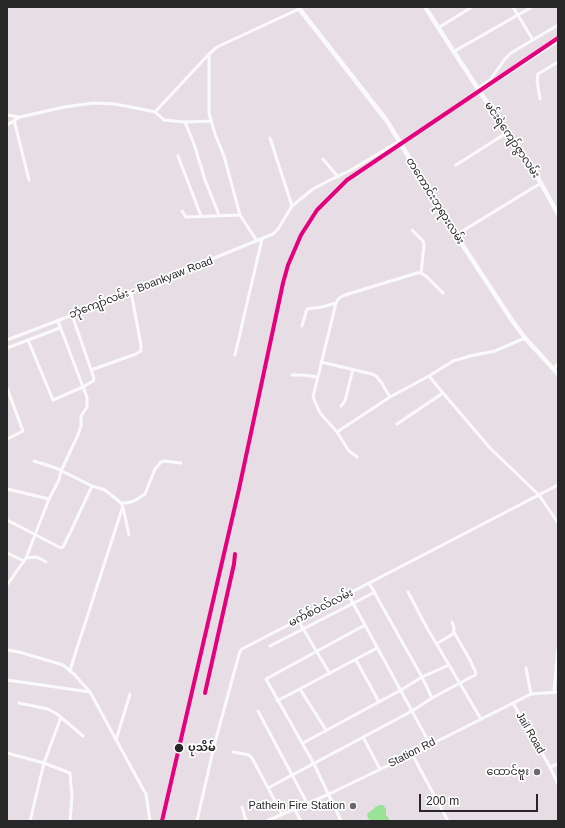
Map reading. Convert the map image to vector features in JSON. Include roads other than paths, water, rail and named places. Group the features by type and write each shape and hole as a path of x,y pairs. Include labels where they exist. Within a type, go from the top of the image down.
{"main road":[{"name":"မင်းရဲကျော်ဇွာလမ်း","path":"425,7 478,90 508,132 541,183 558,214"},
{"name":"တကောင်းဘုရားလမ်း","path":"298,8 387,121 398,142 456,235 525,338 558,374"}],"street":[{"path":"438,28 472,7"},
{"path":"513,7 533,40"},
{"path":"454,52 532,7"},
{"path":"155,112 217,47 298,8"},
{"path":"478,90 490,80 511,53 558,25"},
{"path":"478,90 557,42"},
{"path":"209,54 208,109 211,121 224,156 240,215 257,241"},
{"path":"540,99 537,80 538,74 558,62"},
{"path":"7,124 20,117 64,107 94,103 115,104 155,112 164,120 185,122 211,121"},
{"path":"7,115 20,117"},
{"path":"14,120 29,180"},
{"path":"185,122 219,215"},
{"path":"456,165 508,132"},
{"path":"270,138 292,206 320,185 364,163 398,142"},
{"path":"178,156 201,216"},
{"path":"323,159 338,177"},
{"path":"456,235 541,183"},
{"name":"ဘုံကျော်လမ်း - Boankyaw Road","path":"7,340 131,292 273,234 278,229 292,206"},
{"path":"182,210 186,217 240,215"},
{"path":"412,230 423,241 424,245 422,273"},
{"path":"235,355 262,239"},
{"path":"357,457 349,451 336,432 320,414 313,397 336,302 339,298 345,295 412,274 422,273 443,293"},
{"path":"91,370 141,351 131,292"},
{"path":"302,326 307,309 336,302"},
{"path":"28,340 53,400 83,387 94,380 72,315"},
{"path":"7,585 25,560 49,499 59,480 61,471 78,435 81,426 81,416 87,406 87,397 58,321"},
{"path":"7,348 60,328"},
{"path":"336,432 390,397 430,376 453,361 495,351 525,338"},
{"path":"321,362 376,376 390,397"},
{"path":"553,369 558,364"},
{"path":"342,406 345,401 353,369"},
{"path":"292,375 302,374 318,377"},
{"path":"430,376 490,448 540,495 558,523"},
{"path":"7,388 23,431 7,440"},
{"path":"397,424 443,393"},
{"path":"34,461 56,468 92,486 105,490 121,503 129,535"},
{"path":"121,503 128,503 145,494 155,469 161,462 181,462"},
{"name":"မက်စ်ဝဲလ်လမ်း","path":"197,821 214,746 240,651 244,647 558,485"},
{"path":"7,520 59,548 63,547 92,486"},
{"path":"7,489 49,499"},
{"path":"70,670 123,507"},
{"path":"7,553 25,560 37,557 46,562"},
{"path":"369,583 422,677 432,698"},
{"path":"270,646 353,605 375,592"},
{"path":"408,592 448,665 481,719"},
{"path":"348,594 430,744"},
{"path":"298,620 330,674"},
{"path":"268,788 293,776 475,675 476,673 454,632 452,622"},
{"path":"341,821 303,743 277,701 266,681 266,678 365,625"},
{"path":"436,644 452,635 454,632"},
{"path":"277,701 377,648"},
{"path":"556,692 558,648"},
{"path":"7,650 63,665 70,670 90,692 146,794 150,821"},
{"path":"356,660 379,702"},
{"path":"303,743 422,677 448,665"},
{"path":"526,668 531,694"},
{"path":"7,680 90,692"},
{"path":"300,689 326,730"},
{"name":"Station Rd","path":"267,821 329,794 531,694 556,692"},
{"path":"116,740 130,694"},
{"path":"19,703 48,709 61,717 83,736"},
{"name":"Jail Road","path":"513,703 550,766 558,784"},
{"path":"258,711 307,803"},
{"path":"30,821 44,763 61,717"},
{"path":"364,737 380,769"},
{"path":"233,752 249,755 252,758 282,814"},
{"path":"7,753 44,763 70,773 72,797 70,821"},
{"path":"412,754 448,821"},
{"path":"550,766 558,764"},
{"path":"242,807 246,821"},
{"path":"294,808 301,821"}],"place":[{"name":"ပုသိမ်","path":"179,748"},
{"name":"ထောင်ဗူး","path":"537,772"},
{"name":"Pathein Fire Station","path":"353,806"}]}
